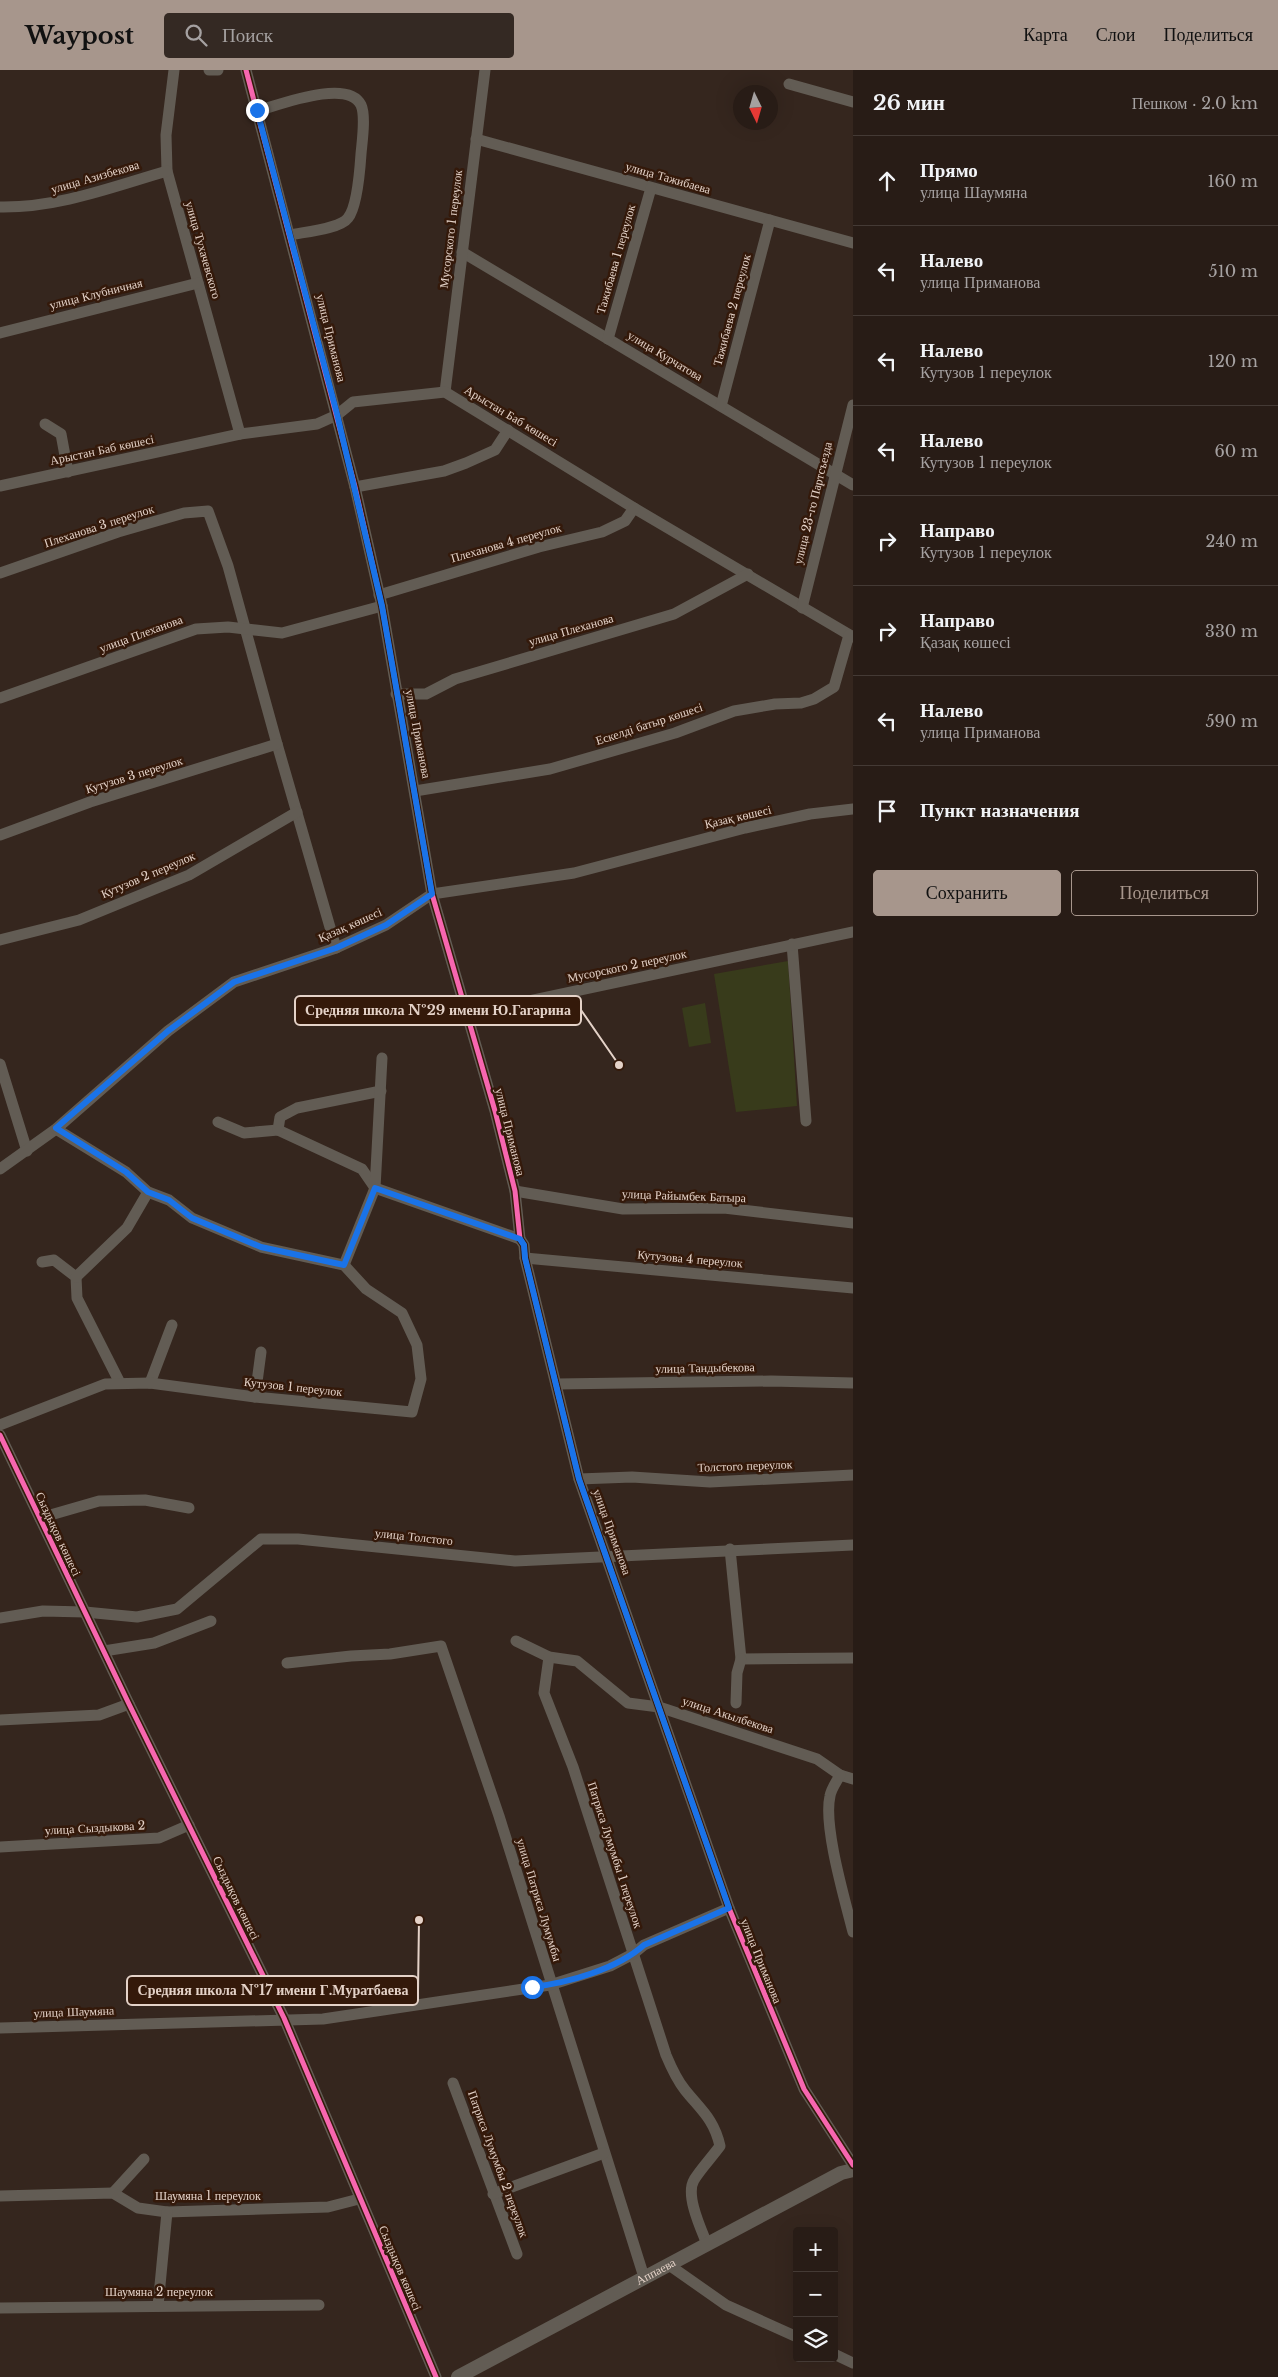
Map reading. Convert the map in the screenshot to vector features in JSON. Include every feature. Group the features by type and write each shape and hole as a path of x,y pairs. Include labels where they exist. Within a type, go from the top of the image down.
{"street":[{"name":"улица Тухачевского","path":"174,70 166,135 167,171 240,434"},
{"path":"209,70 218,70"},
{"name":"улица Приманова","path":"246,70 337,414 380,601 432,894 468,1014 515,1191 520,1239 524,1245 525,1258 579,1479 729,1908 804,2089 853,2165"},
{"name":"Мусорского 1 переулок","path":"445,392 485,70"},
{"path":"790,84 853,102"},
{"path":"257,110 330,92 352,95 362,105 363,128 360,162 353,206 348,218 340,225 290,235"},
{"name":"улица Тажибаева","path":"476,139 853,243"},
{"name":"улица Азизбекова","path":"0,207 25,208 57,204 167,171"},
{"name":"Тажибаева 1 переулок","path":"608,338 650,188"},
{"name":"Тажибаева 2 переулок","path":"721,406 770,220"},
{"name":"улица Курчатова","path":"462,252 853,486"},
{"name":"улица Клубничная","path":"0,333 198,282"},
{"name":"Арыстан Баб көшесі","path":"0,486 240,434 317,424 337,414 353,402 445,392 634,508 851,636"},
{"name":"улица 23-го Партсъезда","path":"802,608 834,474 853,405"},
{"path":"45,424 61,434 68,472"},
{"path":"354,487 444,471 466,463 495,450 508,430"},
{"name":"Плеханова 4 переулок","path":"380,601 540,547 602,532 626,521 634,508"},
{"name":"Плеханова 3 переулок","path":"0,573 118,532 184,513 208,511 228,566 245,630"},
{"name":"улица Плеханова","path":"396,694 426,694 455,679 674,614 748,574"},
{"name":"улица Плеханова","path":"0,698 196,629 228,627 282,633 380,601"},
{"path":"245,630 336,948"},
{"name":"Ескелді батыр көшесі","path":"415,791 550,769 675,732 734,711 775,704 801,704 814,699 834,687 851,636"},
{"name":"Кутузов 3 переулок","path":"0,835 90,802 277,744"},
{"name":"Қазақ көшесі","path":"0,1169 56,1128 168,1031 234,982 336,948 386,925 432,894 574,873 745,828 810,814 853,808"},
{"name":"Кутузов 2 переулок","path":"0,940 79,920 189,875 298,812"},
{"name":"Мусорского 2 переулок","path":"468,1014 853,932"},
{"path":"792,944 806,1121"},
{"path":"56,1128 126,1172 148,1192 169,1200 192,1218 261,1247 344,1265 375,1188 382,1058"},
{"path":"0,1064 27,1150"},
{"path":"278,1130 280,1117 297,1108 381,1091"},
{"path":"218,1122 244,1133 278,1130 362,1169 375,1188 520,1239"},
{"name":"улица Райымбек Батыра","path":"515,1191 623,1209 724,1208 853,1223"},
{"path":"120,1383 77,1298 76,1277 127,1228 148,1192"},
{"name":"Кутузова 4 переулок","path":"525,1258 853,1288"},
{"path":"42,1262 54,1260 76,1277"},
{"name":"Кутузов 1 переулок","path":"0,1425 105,1384 120,1383 150,1383 255,1397 412,1412 420,1379 417,1345 402,1313 366,1289 344,1265"},
{"path":"150,1383 172,1325"},
{"path":"255,1397 261,1352"},
{"name":"улица Тандыбекова","path":"557,1384 771,1381 853,1382"},
{"name":"Сыздықов көшесі","path":"0,1435 84,1612 284,2018 436,2377"},
{"name":"Толстого переулок","path":"579,1479 632,1476 710,1482 853,1475"},
{"name":"Сыздықов көшесі","path":"40,1518 99,1501 145,1500 189,1508"},
{"name":"улица Толстого","path":"0,1618 43,1612 84,1612 137,1617 176,1609 260,1538 298,1539 515,1561 730,1549 853,1545"},
{"path":"730,1549 741,1659 737,1673 736,1703"},
{"path":"104,1651 154,1643 211,1621"},
{"name":"улица Акылбекова","path":"516,1641 549,1657 577,1661 628,1703 659,1707 817,1759 840,1775 853,1780"},
{"name":"улица Патриса Лумумбы","path":"287,1663 390,1654 441,1646 498,1816 644,2277"},
{"name":"Патриса Лумумбы 1 переулок","path":"549,1657 544,1693 560,1730 666,2055 684,2089 712,2123 717,2133 720,2146 694,2180 690,2190 707,2244"},
{"path":"741,1659 853,1658"},
{"path":"0,1720 99,1714 129,1704"},
{"path":"840,1775 830,1795 829,1818 840,1882 853,1932"},
{"name":"улица Сыздыкова 2","path":"0,1847 160,1838 189,1825"},
{"name":"улица Шаумяна","path":"0,2028 284,2018 298,2020 550,1985 610,1966 633,1954 644,1945 729,1908"},
{"name":"Патриса Лумумбы 2 переулок","path":"453,2083 517,2254"},
{"path":"493,2194 604,2153"},
{"path":"0,2196 114,2193 144,2159"},
{"name":"Аппаева","path":"458,2377 840,2173 853,2170"},
{"name":"Шаумяна 1 переулок","path":"114,2193 138,2208 167,2212 328,2207 360,2199"},
{"path":"158,2306 167,2212"},
{"path":"669,2266 726,2305 793,2335"},
{"name":"Шаумяна 2 переулок","path":"0,2308 319,2305"},
{"path":"838,2356 853,2363"}],"green space":[{"path":"788,961 797,1106 736,1112 714,974"},
{"path":"705,1003 711,1043 689,1047 682,1008"}],"cycle path":[{"path":"246,70 355,487 382,606 432,894 495,1111 515,1191 520,1239 524,1245 525,1258 579,1479 729,1908 804,2089 853,2165"},
{"path":"0,1435 129,1704 284,2018 436,2377"}],"place":[{"name":"Средняя школа №29 имени Ю.Гагарина","path":"619,1065"},
{"name":"Средняя школа №17 имени Г.Муратбаева","path":"419,1920"}],"route":[{"path":"257,110 337,414 382,606 432,894 386,925 327,952 234,982 168,1031 56,1128 126,1172 148,1192 169,1200 192,1218 261,1247 344,1265 375,1188 520,1239 524,1245 525,1258 579,1479 729,1908 644,1945 633,1954 610,1966 550,1985 532,1987"}]}
